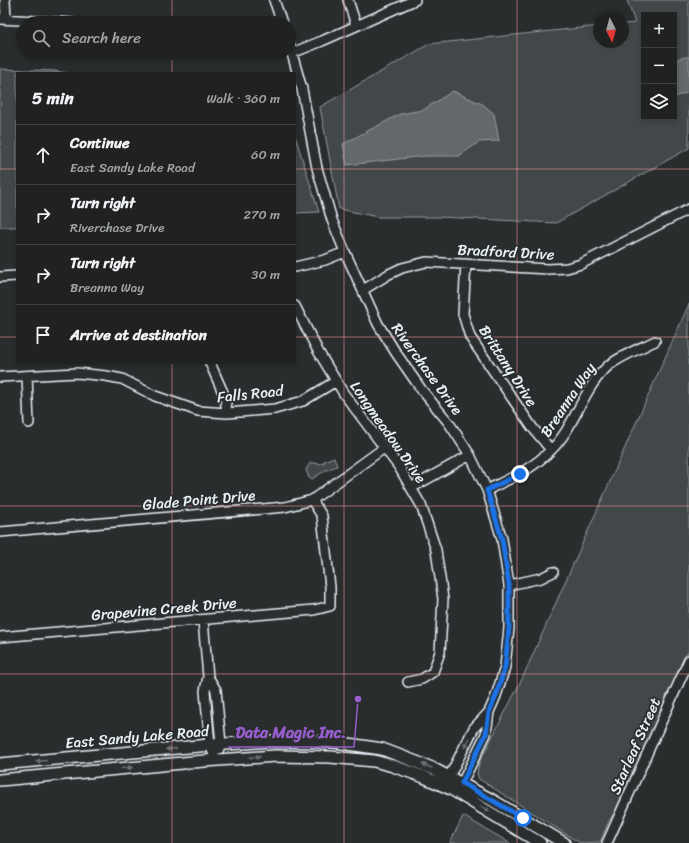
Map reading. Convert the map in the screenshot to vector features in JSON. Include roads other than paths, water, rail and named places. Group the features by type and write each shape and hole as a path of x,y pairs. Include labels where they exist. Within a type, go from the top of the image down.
{"main road":[{"name":"East Sandy Lake Road","path":"0,764 272,741 335,742 382,749 402,755 462,783 564,843"},
{"path":"91,756 92,771"},
{"name":"East Sandy Lake Road","path":"0,780 216,760 276,756 330,757 374,761 424,777 452,789 540,843"}],"street":[{"path":"5,0 3,19 16,20"},
{"path":"274,0 280,16"},
{"path":"348,0 356,25"},
{"path":"296,51 414,0"},
{"name":"Riverchase Drive","path":"294,60 302,89 317,168 332,220 345,252 378,324 396,354 470,455 487,490 502,539 509,585 509,628 505,667 496,696 489,712 486,734 462,783"},
{"name":"Bradford Drive","path":"363,290 389,274 414,264 426,262 548,269 567,268 581,264 689,209"},
{"path":"296,266 325,260 345,252"},
{"name":"Brittany Drive","path":"466,264 462,314 470,337 532,427 552,450"},
{"path":"0,277 16,276"},
{"name":"Longmeadow Drive","path":"296,308 318,351 336,381 399,467 421,505 436,550 443,599 440,652 434,672 422,678 408,682"},
{"name":"Breanna Way","path":"487,490 530,469 552,450 560,440 585,397 607,367 655,341"},
{"path":"210,364 225,397 227,413"},
{"name":"Falls Road","path":"0,377 77,373 106,376 122,379 155,396 198,411 227,413 275,409 303,401 336,381"},
{"path":"27,376 30,424"},
{"name":"Glade Point Drive","path":"0,532 286,507 312,500 384,448"},
{"path":"411,488 470,455"},
{"name":"Grapevine Creek Drive","path":"0,637 314,610 330,606 330,587 322,516 312,500"},
{"path":"509,585 541,578 553,572"},
{"path":"203,620 208,677 205,691 207,709 215,745"},
{"name":"Starleaf Street","path":"607,843 689,660"},
{"path":"208,677 216,690 216,760"},
{"path":"207,709 217,708"},
{"name":"Riverchase Drive","path":"449,777 474,728 489,712"},
{"path":"449,777 452,789 462,783"}],"place":[{"name":"Data Magic Inc.","path":"358,699"}]}
